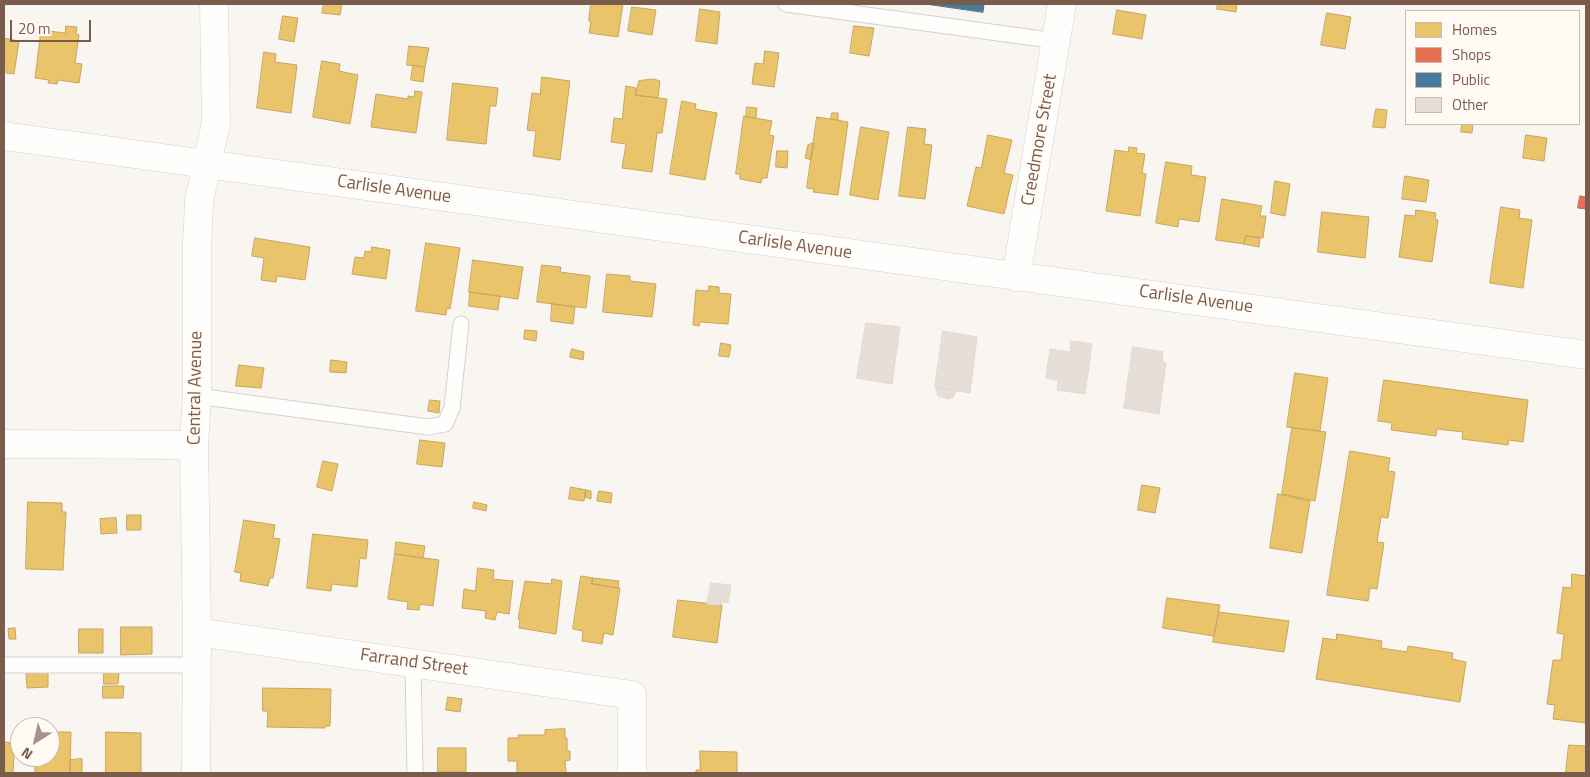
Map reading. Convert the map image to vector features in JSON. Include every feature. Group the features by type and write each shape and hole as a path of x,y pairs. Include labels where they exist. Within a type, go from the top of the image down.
{"street":[{"name":"Central Avenue","path":"196,773 197,632 194,445 197,396 197,225 199,201 216,123 214,4"},
{"name":"Creedmore Street","path":"1016,277 1062,4"},
{"name":"Carlisle Avenue","path":"4,136 1586,355"},
{"path":"4,444 194,445"},
{"name":"Farrand Street","path":"197,632 632,695 632,773"}],"lane":[{"path":"786,4 1057,42"},
{"path":"197,396 428,427 445,424 452,408 461,324"},
{"path":"413,663 415,773"},
{"path":"4,665 197,665"}],"building: Homes":[{"path":"324,4 342,4 340,15 322,13"},
{"path":"591,4 623,4 618,37 589,33"},
{"path":"1218,4 1237,4 1236,12 1217,9"},
{"path":"632,7 656,10 652,35 628,31"},
{"path":"700,9 720,12 717,44 696,41"},
{"path":"1117,10 1146,15 1142,39 1113,34"},
{"path":"1327,13 1351,17 1345,49 1321,45"},
{"path":"283,16 298,18 294,42 279,39"},
{"path":"66,26 77,27 76,34 79,35 75,63 82,64 79,83 58,80 57,84 48,83 49,80 35,78 41,30 65,33"},
{"path":"854,26 874,28 869,56 850,53"},
{"path":"4,38 19,41 14,74 6,73 7,71 4,70"},
{"path":"409,46 429,48 425,67 407,65"},
{"path":"765,51 779,53 774,87 752,84 755,63 763,64"},
{"path":"264,52 276,54 275,62 297,65 291,113 257,108"},
{"path":"322,61 340,64 339,71 358,75 350,124 313,117"},
{"path":"413,65 425,67 423,82 411,80"},
{"path":"542,77 570,81 560,160 533,156 536,131 527,130 532,93 540,94"},
{"path":"654,79 660,81 658,98 635,95 639,81"},
{"path":"453,83 498,88 496,106 490,106 486,144 447,140"},
{"path":"626,86 636,88 635,95 667,99 662,133 657,133 652,172 622,168 626,144 611,142 614,118 622,119"},
{"path":"415,91 422,92 416,133 371,127 376,94 408,99 408,96 414,97"},
{"path":"682,101 696,104 695,109 717,113 705,180 670,174"},
{"path":"747,107 757,108 756,118 746,117"},
{"path":"1376,109 1387,110 1385,128 1373,127"},
{"path":"832,113 838,113 838,120 831,119"},
{"path":"744,116 772,121 769,135 774,136 767,178 762,178 761,183 740,179 740,174 736,174"},
{"path":"817,117 848,122 838,195 813,192 814,189 807,188"},
{"path":"1462,125 1473,125 1472,133 1461,132"},
{"path":"861,127 889,132 878,200 850,195"},
{"path":"908,127 926,129 924,144 932,145 925,199 899,196"},
{"path":"988,135 1012,140 1004,173 1013,175 1004,214 967,206 976,167 981,168"},
{"path":"1526,135 1547,138 1544,161 1523,158"},
{"path":"814,143 811,160 805,158 808,145"},
{"path":"1129,147 1137,148 1136,153 1145,154 1142,173 1146,174 1140,216 1106,211 1115,150 1128,152"},
{"path":"777,151 788,151 787,168 776,167"},
{"path":"1166,162 1192,166 1191,175 1206,177 1199,222 1179,219 1178,227 1156,223"},
{"path":"1405,176 1429,180 1426,202 1402,199"},
{"path":"1275,181 1290,184 1285,216 1271,213"},
{"path":"1222,199 1262,206 1260,216 1266,216 1263,238 1246,236 1244,244 1216,240"},
{"path":"1501,207 1520,210 1519,218 1532,220 1523,288 1490,283"},
{"path":"1416,210 1436,213 1435,219 1438,220 1432,262 1399,257 1405,215 1415,216"},
{"path":"1322,212 1369,217 1365,258 1318,252"},
{"path":"1246,236 1260,238 1259,247 1244,244"},
{"path":"255,238 310,247 305,280 277,276 276,282 261,280 264,258 252,256"},
{"path":"426,243 460,248 450,309 447,308 446,315 416,311"},
{"path":"372,247 390,250 386,279 352,274 355,257 364,258 365,251 371,252"},
{"path":"473,260 523,267 518,299 469,292"},
{"path":"542,265 561,267 560,272 590,276 586,308 537,302"},
{"path":"607,274 630,276 630,281 656,284 652,317 603,312"},
{"path":"709,286 719,287 719,293 731,294 728,324 700,322 699,326 693,325 696,290 708,291"},
{"path":"470,292 500,296 498,310 469,306"},
{"path":"552,304 575,307 573,324 551,321"},
{"path":"525,330 537,331 536,341 524,339"},
{"path":"721,343 731,345 729,357 719,356"},
{"path":"572,349 584,352 583,360 570,357"},
{"path":"331,360 347,362 346,373 330,372"},
{"path":"239,365 264,368 261,388 236,386"},
{"path":"1295,373 1328,378 1320,431 1287,427"},
{"path":"1384,380 1528,400 1523,442 1509,440 1508,445 1462,439 1463,432 1437,429 1436,436 1391,430 1392,423 1378,421"},
{"path":"430,400 440,401 439,413 428,411"},
{"path":"1292,428 1326,432 1315,501 1282,494"},
{"path":"420,440 445,443 442,467 417,464"},
{"path":"1350,451 1390,458 1388,471 1395,472 1388,518 1381,517 1377,542 1384,543 1377,589 1370,588 1368,601 1327,595"},
{"path":"323,461 338,464 332,491 317,487"},
{"path":"1142,485 1160,488 1155,513 1138,510"},
{"path":"571,487 586,490 584,501 569,499"},
{"path":"586,490 591,491 591,499 585,497"},
{"path":"599,491 612,493 611,503 597,501"},
{"path":"1278,494 1310,501 1302,553 1270,548"},
{"path":"28,502 62,503 62,512 66,512 63,570 26,569"},
{"path":"474,502 487,505 486,511 473,508"},
{"path":"127,515 141,515 141,530 127,530"},
{"path":"116,518 117,533 101,534 100,519"},
{"path":"244,520 275,525 273,538 280,539 273,578 270,578 268,586 240,581 241,573 235,572"},
{"path":"313,534 368,540 366,559 360,558 357,587 332,584 331,591 307,588"},
{"path":"396,542 425,546 423,558 395,554"},
{"path":"395,554 439,560 433,606 420,604 419,610 407,609 408,602 388,599"},
{"path":"478,568 494,570 493,579 513,581 509,614 497,612 495,620 485,618 486,611 462,608 464,589 475,591"},
{"path":"1572,574 1586,576 1586,723 1553,719 1555,705 1547,704 1553,660 1561,660 1564,634 1557,633 1563,587 1571,588"},
{"path":"581,576 593,578 592,584 620,588 613,635 604,633 602,644 582,641 583,631 573,629"},
{"path":"593,578 619,581 618,588 592,584"},
{"path":"552,579 562,581 556,634 519,628 520,619 518,619 525,581 551,584"},
{"path":"1167,598 1220,605 1214,636 1163,628"},
{"path":"678,600 722,605 717,643 673,637"},
{"path":"1219,612 1289,621 1284,652 1213,642"},
{"path":"121,627 152,627 152,654 121,655"},
{"path":"15,628 16,639 9,639 8,629"},
{"path":"79,629 103,629 103,653 79,653"},
{"path":"1337,634 1382,641 1381,648 1407,652 1408,646 1453,653 1452,659 1466,662 1460,702 1316,679 1323,638 1336,640"},
{"path":"48,673 48,687 27,688 26,674"},
{"path":"104,673 119,673 118,684 104,684"},
{"path":"103,686 124,686 123,698 103,698"},
{"path":"263,688 331,689 330,726 325,726 325,728 267,727 268,711 263,711"},
{"path":"448,697 462,699 460,712 446,710"},
{"path":"565,729 567,751 570,751 570,760 565,761 566,773 517,773 517,761 508,761 508,738 518,738 518,735 545,735 545,730"},
{"path":"60,732 71,732 70,773 35,773 35,767 60,767"},
{"path":"106,732 141,733 141,773 106,773"},
{"path":"4,742 10,743 10,767 13,767 13,773 4,773"},
{"path":"1569,745 1586,746 1586,773 1566,772"},
{"path":"438,748 466,748 466,772 438,772"},
{"path":"700,751 737,752 737,773 696,773 696,770 700,770"},
{"path":"82,759 82,773 70,773 70,760"}],"building: Shops":[{"path":"1580,196 1586,197 1586,209 1578,208"}],"building: Public":[{"path":"926,4 984,4 983,12"}],"building: Other":[{"path":"866,323 900,327 892,384 857,378"},
{"path":"943,331 977,337 970,393 935,387"},
{"path":"1071,341 1092,344 1085,394 1057,390 1058,380 1046,378 1050,349 1070,352"},
{"path":"1133,347 1163,352 1162,362 1166,363 1159,414 1124,408"},
{"path":"936,387 956,391 953,397 949,399 938,396"},
{"path":"711,583 731,585 728,603 721,602 720,605 707,604"}]}
